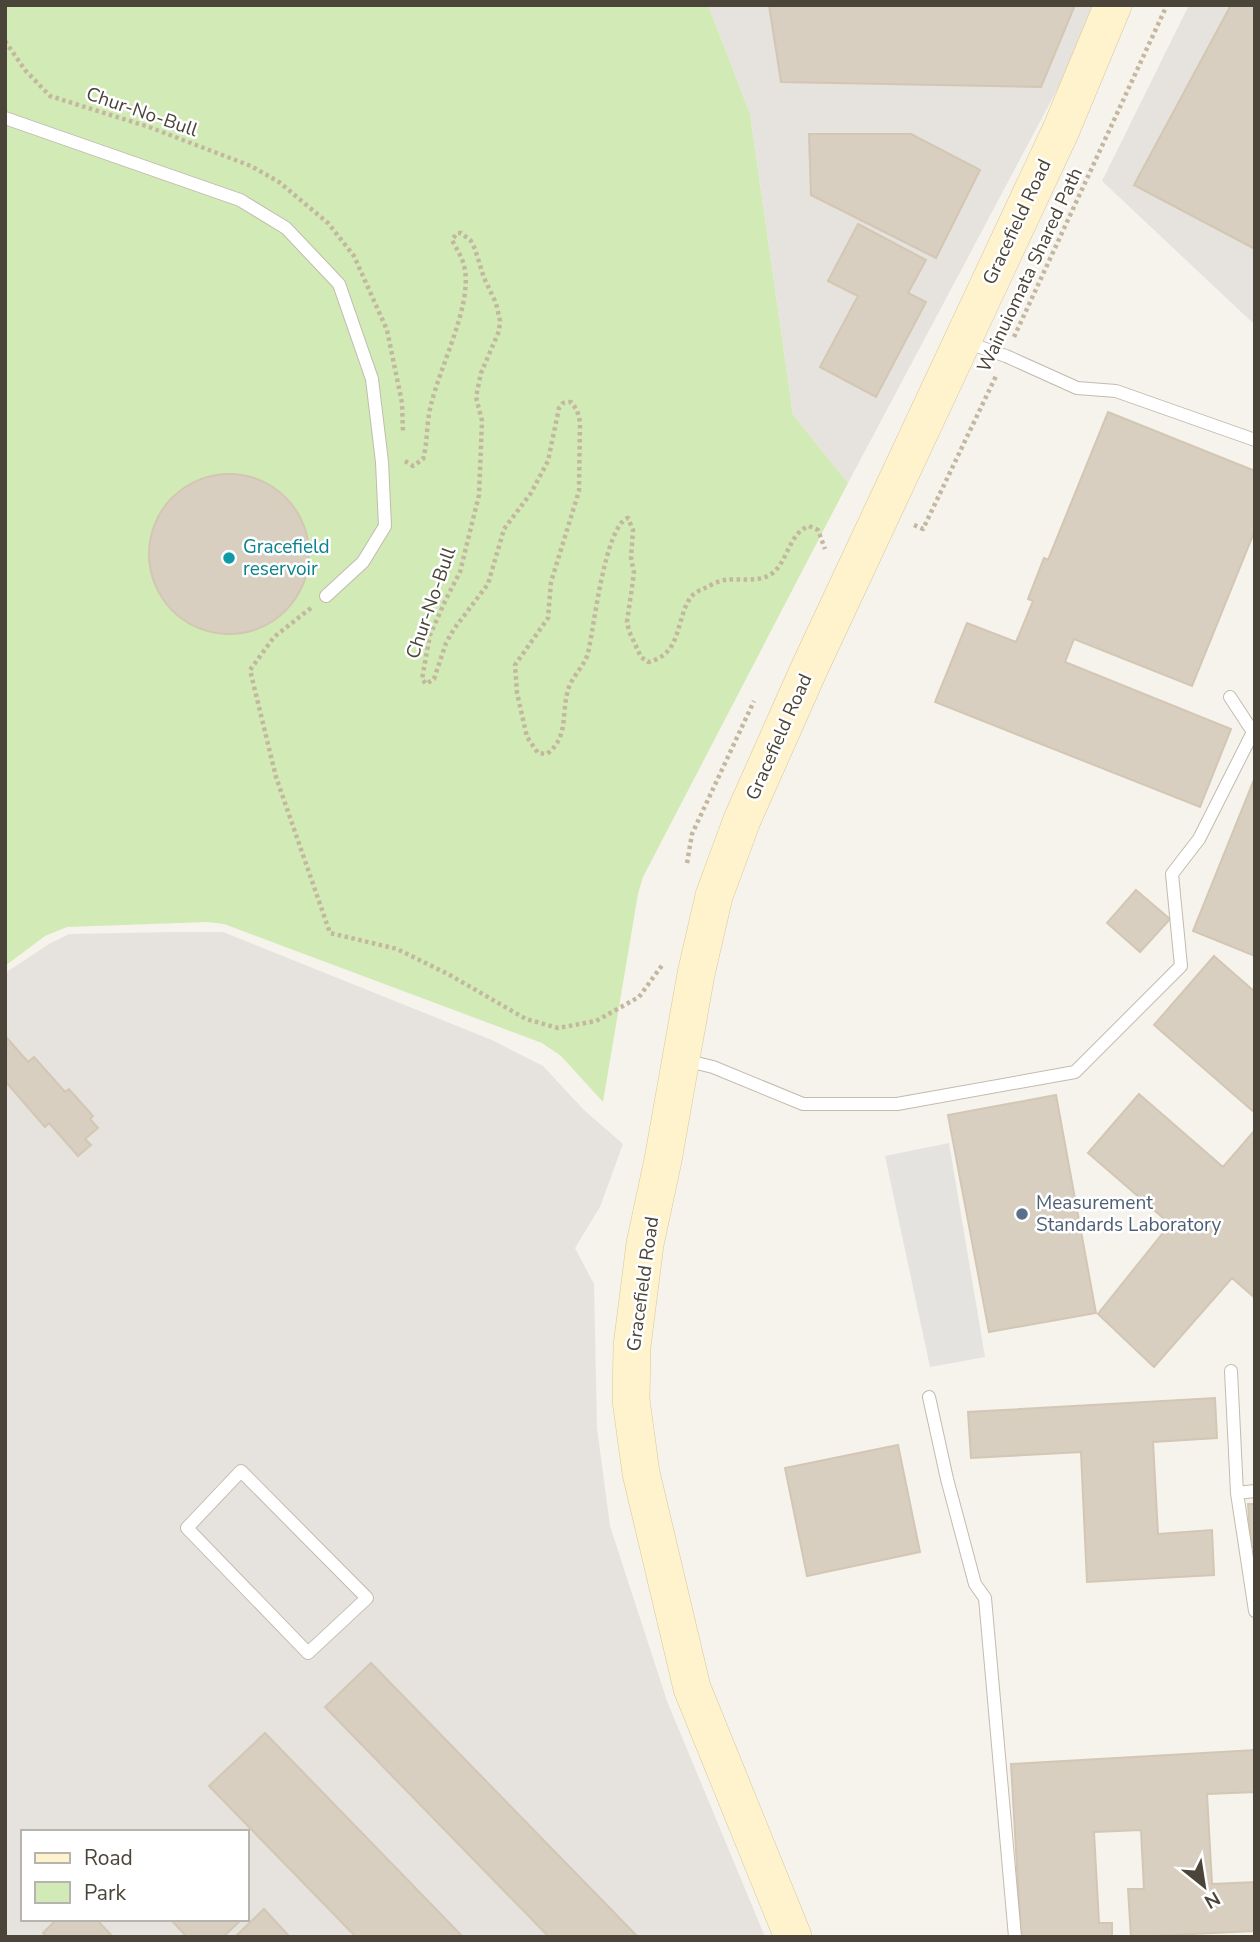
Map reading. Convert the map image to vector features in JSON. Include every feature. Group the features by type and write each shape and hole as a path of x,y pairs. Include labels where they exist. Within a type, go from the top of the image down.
{"main road":[{"name":"Gracefield Road","path":"652,1519 641,1473 631,1400 632,1346 645,1244 714,896 774,745 1061,130 1113,5"},
{"path":"652,1519 692,1688 793,1937"},
{"path":"652,1519 722,1703 793,1871 817,1937"}],"lane":[{"path":"5,118 240,200 286,228 339,284 372,379 382,462 385,526 363,562 326,596"},
{"path":"962,341 1006,356 1077,388 1116,391 1255,440"},
{"path":"680,1059 713,1068 803,1104 897,1104 1075,1072 1181,966 1172,874 1199,839 1253,732 1230,697"},
{"path":"1231,1371 1237,1493 1255,1611"},
{"path":"929,1397 947,1479 975,1584 985,1598 1015,1937"},
{"path":"241,1471 367,1598 308,1653 187,1528 241,1471"},
{"path":"1237,1493 1255,1491"}],"path":[{"name":"Wainuiomata Shared Path","path":"908,522 923,530 1167,5"},
{"name":"Chur-No-Bull","path":"5,41 25,70 50,96 149,127 251,166 279,182 328,223 357,262 387,330 403,412 404,428 401,439"},
{"name":"Chur-No-Bull","path":"401,452 404,461 413,466 419,463 425,451 430,408 464,298 463,260 452,240 457,233 461,233 471,241 475,249 484,278 496,303 500,321 499,331 481,373 476,397 482,422 479,495 460,572 430,635 422,679 426,684 434,679 446,643 488,584 504,529 531,493 548,461 556,414 563,403 571,402 580,422 579,491 551,582 548,618 515,665 517,693 527,737 538,752 547,754 555,747 561,735 568,689 587,655 609,548 622,520 628,518 633,530 631,558 634,573 627,622 641,657 648,662 657,660 668,651 691,597 699,590 725,580 770,575 778,568 800,532 809,526 818,530 825,549"},
{"path":"326,596 274,637 250,670 276,777 330,933 397,949 449,974 526,1019 558,1028 596,1021 639,996 665,961"}],"shaded area":[{"path":"708,5 1102,5 848,483 793,415 750,114"},
{"path":"1189,5 1255,5 1255,325 1102,181"},
{"path":"223,932 492,1040 543,1066 584,1110 623,1144 600,1207 575,1248 594,1284 597,1428 610,1526 667,1701 765,1937 7,1937 5,973 69,934"},
{"path":"949,1143 985,1357 930,1367 885,1156"}],"green space":[{"path":"5,5 708,5 750,114 793,415 848,483 643,877 603,1102 561,1056 542,1043 224,924 207,922 67,927 45,936 5,966","holes":["224,474 259,481 279,491 294,507 304,526 308,546 307,567 301,587 290,605 274,620 255,630 229,634 215,633 195,626 169,608 156,587 150,566 149,547 152,529 171,500 186,488"]}],"building":[{"path":"769,5 1075,5 1041,87 781,82"},
{"path":"1231,5 1255,5 1255,249 1134,185"},
{"path":"809,134 911,134 980,170 936,258 811,195"},
{"path":"858,224 926,260 908,293 926,302 876,397 820,367 858,296 828,281"},
{"path":"1108,412 1255,471 1255,530 1192,686 1074,639 1065,662 1231,729 1200,807 935,702 967,623 1016,642 1033,601 1028,599 1044,558 1048,560"},
{"name":"Gracefield reservoir","path":"229,474 260,480 286,497 303,523 309,554 303,585 286,611 260,628 229,634 198,628 172,611 155,585 149,554 155,523 172,497 198,480"},
{"path":"1255,777 1255,956 1193,931"},
{"path":"1136,890 1170,919 1140,952 1107,923"},
{"path":"1214,956 1255,992 1255,1113 1154,1025"},
{"path":"7,1038 28,1062 34,1057 65,1092 69,1089 93,1116 90,1119 98,1128 85,1139 91,1145 78,1156 49,1123 45,1127 5,1081"},
{"path":"1139,1094 1223,1167 1255,1130 1255,1298 1232,1278 1154,1367 1098,1314 1170,1224 1088,1153"},
{"name":"Measurement Standards Laboratory","path":"1056,1095 1096,1313 989,1332 948,1115"},
{"path":"1215,1398 1217,1438 1153,1442 1158,1534 1212,1530 1214,1575 1087,1582 1081,1452 971,1458 968,1412"},
{"path":"898,1445 920,1552 807,1576 785,1468"},
{"path":"1248,1504 1255,1504 1255,1547 1251,1547"},
{"path":"371,1663 638,1937 549,1937 325,1707"},
{"path":"265,1733 463,1937 356,1937 209,1786"},
{"path":"1255,1750 1255,1792 1207,1794 1212,1884 1255,1882 1255,1931 1131,1937 1128,1889 1144,1889 1141,1830 1094,1832 1099,1923 1112,1923 1112,1937 1021,1937 1011,1764"},
{"path":"264,1909 290,1937 235,1937"},
{"path":"55,1921 98,1921 113,1937 47,1937 43,1933"},
{"path":"172,1921 240,1921 223,1937 187,1937"}],"place":[{"name":"Gracefield reservoir","path":"229,558"},
{"name":"Measurement Standards Laboratory","path":"1022,1214"}]}
